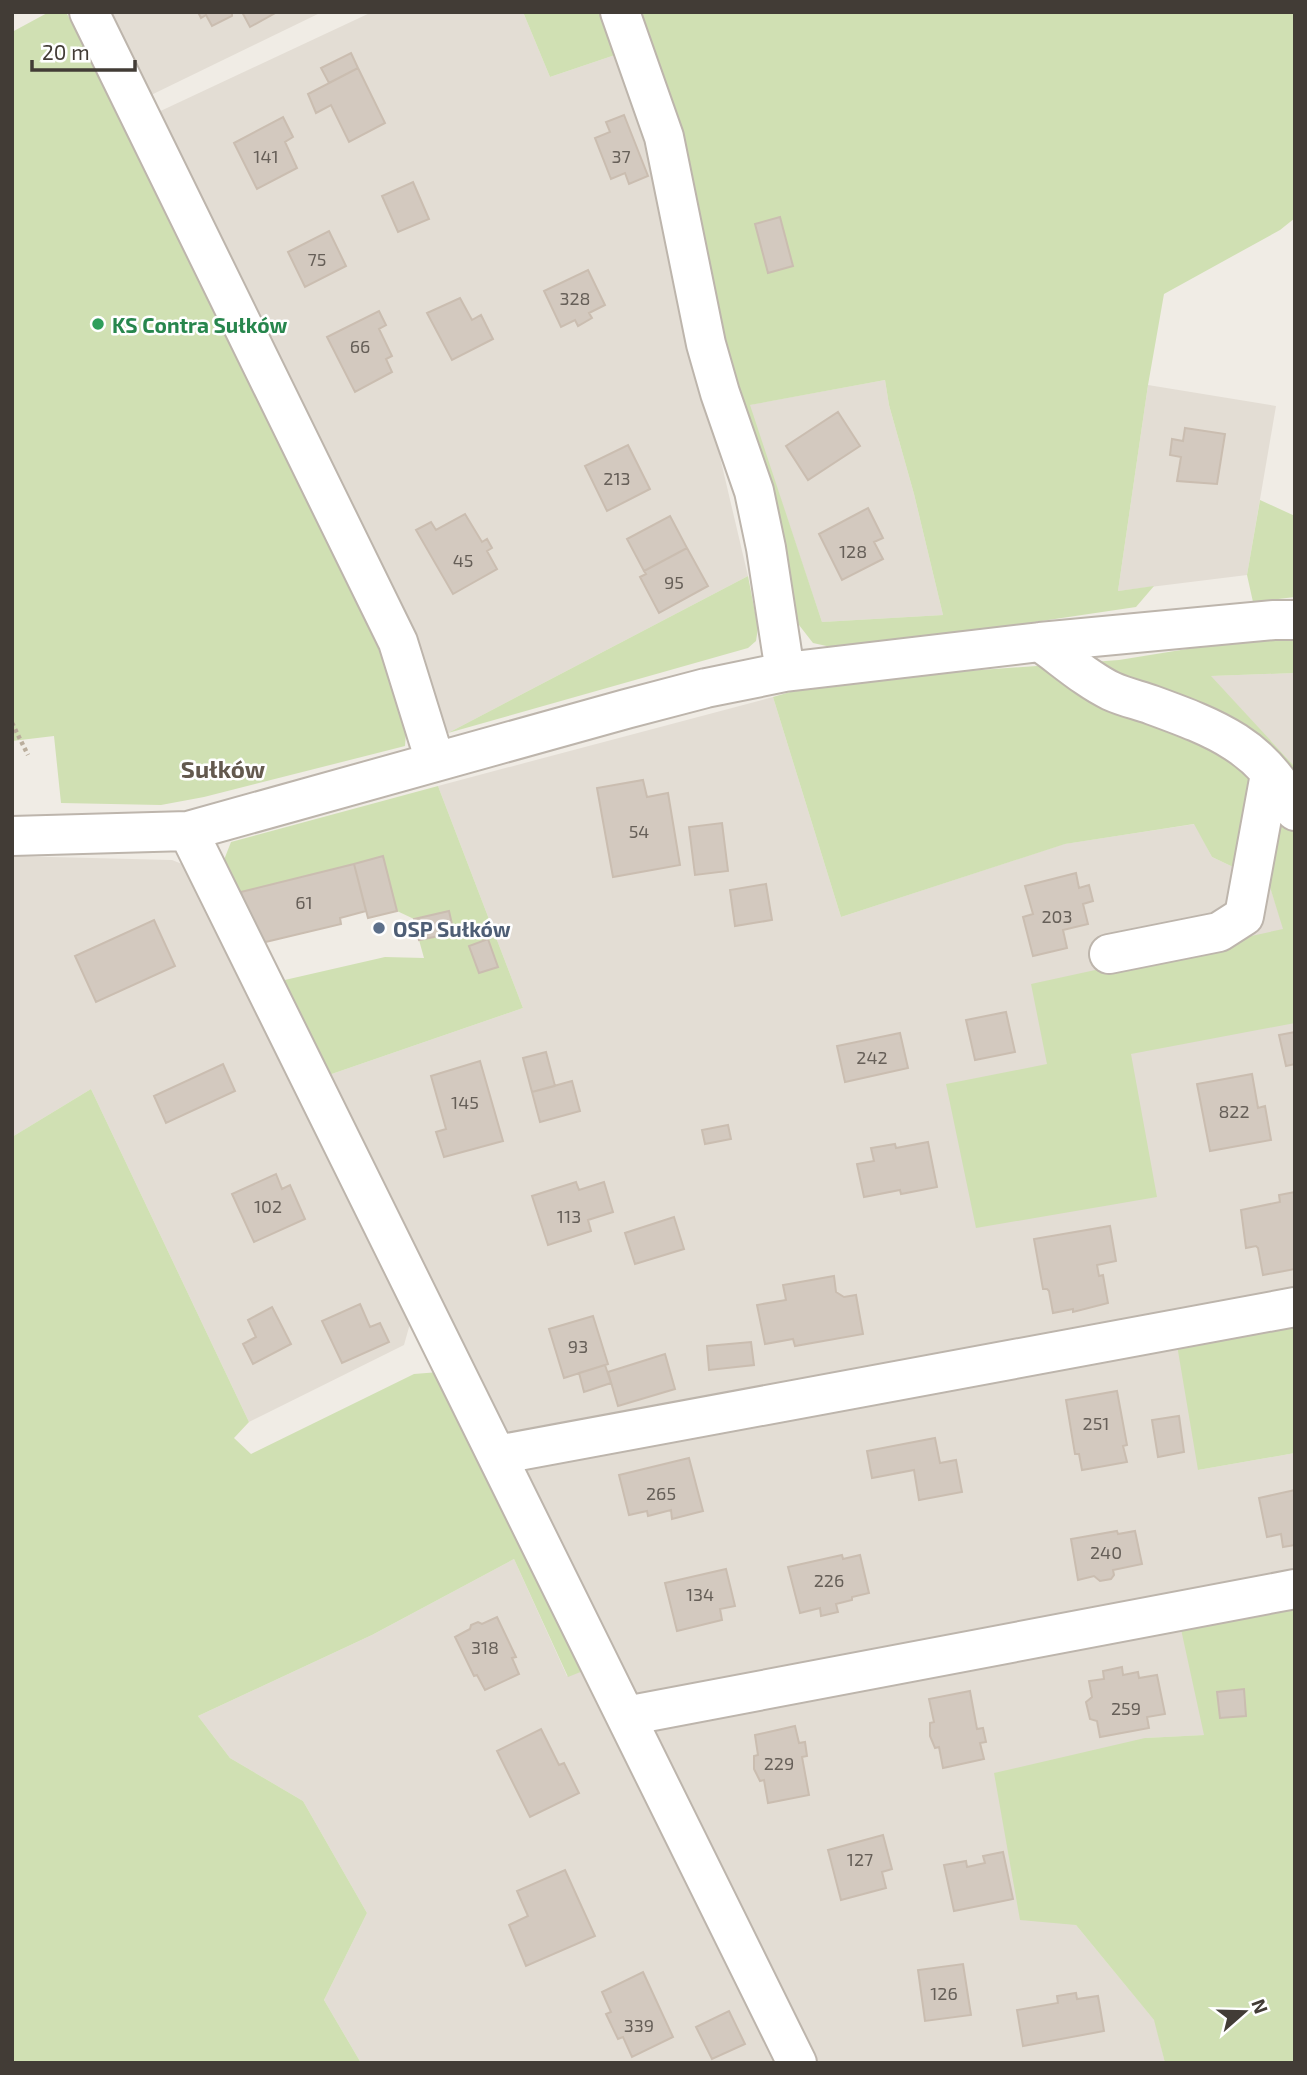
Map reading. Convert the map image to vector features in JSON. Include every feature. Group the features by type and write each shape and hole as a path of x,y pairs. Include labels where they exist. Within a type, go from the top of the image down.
{"street":[{"path":"89,12 398,642 435,761"},
{"path":"620,12 664,137 706,344 754,491 766,548 785,672"},
{"path":"12,836 188,831 679,695 785,672 1040,642 1295,620"},
{"path":"1040,642 1110,690 1228,736 1258,757 1295,811"},
{"path":"1109,954 1219,932 1244,916 1270,774"},
{"path":"188,831 797,2063"},
{"path":"497,1455 1295,1307"},
{"path":"626,1716 1295,1589"}],"path":[{"path":"12,723 28,755"}],"shaded area":[{"path":"108,12 322,12 149,96"},
{"path":"372,12 523,12 550,77 618,54 655,181 748,576 448,733 412,636 152,115"},
{"path":"885,380 889,405 943,615 822,622 749,405"},
{"path":"1148,385 1276,406 1247,575 1118,591"},
{"path":"1295,673 1295,767 1210,676"},
{"path":"773,697 841,917 1064,844 1195,824 1212,857 1269,884 1295,963 1295,1323 1198,1470 1295,1453 1295,1600 1205,1735 1145,1738 1076,1925 1155,2021 1165,2063 810,2063 323,1077 523,1008 438,786"},
{"path":"12,856 172,860 192,868 411,1320 404,1345 249,1422 91,1089 12,1137"},
{"path":"514,1559 567,1676 588,1669 787,2063 361,2063 324,2000 367,1913 303,1801 230,1758 198,1716 372,1635"}],"green space":[{"path":"49,12 66,12 341,549 408,705 405,746 204,797 161,805 61,803 54,736 12,741 12,32"},
{"path":"523,12 606,12 618,54 550,77"},
{"path":"632,12 1295,12 1295,218 1280,230 1164,294 1118,591 1154,586 1136,607 947,635 831,647 813,643 799,625 784,590","holes":["885,380 889,405 943,615 822,622 750,405"]},
{"path":"1260,500 1295,516 1295,597 1253,602 1247,575"},
{"path":"748,576 758,628 756,641 748,648 448,733"},
{"path":"1274,635 1295,635 1295,673 1211,676 1295,767 1295,1023 1131,1054 1157,1197 976,1228 946,1084 1047,1064 1031,984 1283,929 1269,884 1212,857 1194,824 1065,844 841,917 773,697 828,681 1119,660"},
{"path":"438,786 523,1008 323,1077 276,982 385,957 424,958 419,940 453,932 449,911 414,919 397,911 382,857 242,892 257,944 220,870 231,842","holes":["488,939 497,966 479,973 469,946"]},
{"path":"91,1089 249,1422 234,1438 251,1454 414,1374 439,1372 588,1669 568,1677 514,1559 372,1635 198,1716 230,1758 303,1801 367,1913 324,2000 361,2063 12,2063 12,1137"},
{"path":"1295,1323 1295,1453 1198,1470 1177,1345"},
{"path":"1295,1600 1295,2063 1165,2063 1154,2020 1076,1925 1020,1920 994,1773 1145,1738 1204,1735 1179,1620"}],"building":[{"path":"198,12 232,12 232,16 212,26 206,15 201,18"},
{"path":"242,12 277,12 250,27"},
{"path":"351,53 358,68 329,83 321,68"},
{"path":"358,68 385,123 349,142 331,105 316,113 308,94"},
{"path":"624,115 648,176 629,184 625,173 611,179 595,138 610,132 606,122"},
{"path":"283,117 293,137 285,142 297,168 257,189 234,143"},
{"path":"413,182 429,219 398,232 382,196"},
{"path":"780,217 793,266 768,273 755,224"},
{"path":"329,231 346,266 305,287 288,252"},
{"path":"588,270 605,305 589,313 592,318 578,326 575,320 561,327 544,291"},
{"path":"460,298 472,320 481,315 493,339 452,360 427,313"},
{"path":"379,311 386,325 379,329 392,356 386,359 392,372 355,392 327,337"},
{"path":"838,412 860,446 808,480 786,446"},
{"path":"1185,428 1225,434 1217,484 1177,481 1181,457 1170,455 1172,439 1183,441"},
{"path":"628,445 650,489 607,511 585,466"},
{"path":"868,508 883,538 874,542 883,559 842,580 819,534"},
{"path":"465,514 482,542 487,539 492,548 487,551 497,569 453,594 416,530 431,522 436,530"},
{"path":"670,516 687,548 644,571 627,539"},
{"path":"687,548 708,586 659,613 640,577 646,574 644,571"},
{"path":"643,780 647,797 668,793 680,865 613,877 597,788"},
{"path":"722,823 728,871 695,875 689,827"},
{"path":"383,856 397,911 368,918 354,864"},
{"path":"354,864 366,911 340,918 341,924 257,944 241,892"},
{"path":"1076,873 1079,888 1089,885 1093,901 1083,904 1088,924 1063,930 1067,948 1033,956 1023,917 1033,914 1025,886"},
{"path":"766,884 772,920 735,926 730,890"},
{"path":"449,911 454,933 419,940 414,919"},
{"path":"154,920 175,966 96,1002 75,956"},
{"path":"488,939 498,967 479,973 469,946"},
{"path":"1006,1012 1015,1052 975,1060 966,1020"},
{"path":"1295,1032 1295,1064 1286,1066 1279,1035"},
{"path":"900,1033 908,1068 845,1082 837,1046"},
{"path":"546,1052 555,1086 532,1092 523,1058"},
{"path":"480,1061 503,1141 444,1157 436,1132 446,1129 431,1076"},
{"path":"223,1064 235,1091 166,1123 154,1096"},
{"path":"1252,1074 1258,1108 1265,1106 1271,1140 1210,1151 1197,1084"},
{"path":"572,1081 580,1111 540,1122 532,1092"},
{"path":"728,1125 731,1139 705,1144 702,1130"},
{"path":"928,1142 937,1187 864,1197 857,1164 874,1161 871,1148 895,1144 896,1148"},
{"path":"276,1174 282,1189 290,1185 305,1219 254,1242 232,1194"},
{"path":"576,1182 579,1190 604,1182 613,1212 588,1220 591,1231 548,1245 532,1196"},
{"path":"1295,1192 1295,1269 1263,1275 1258,1248 1246,1248 1241,1210 1280,1202 1279,1195"},
{"path":"674,1217 684,1249 635,1264 625,1233"},
{"path":"1110,1226 1116,1261 1097,1265 1099,1276 1103,1275 1108,1303 1073,1312 1073,1309 1053,1313 1049,1291 1043,1289 1034,1239"},
{"path":"834,1276 836,1292 844,1297 856,1295 863,1334 795,1346 793,1339 765,1344 757,1305 786,1300 783,1285"},
{"path":"360,1304 370,1327 380,1323 389,1342 342,1363 322,1321"},
{"path":"272,1307 291,1344 253,1364 243,1344 256,1337 248,1320"},
{"path":"593,1316 608,1364 564,1378 549,1329"},
{"path":"751,1342 754,1365 709,1370 707,1346"},
{"path":"665,1354 675,1389 618,1406 608,1372"},
{"path":"605,1365 611,1383 584,1392 579,1373"},
{"path":"1117,1391 1127,1445 1123,1446 1127,1462 1082,1470 1079,1454 1075,1454 1066,1400"},
{"path":"1179,1416 1184,1452 1158,1457 1152,1420"},
{"path":"935,1438 940,1463 956,1460 962,1492 919,1500 914,1470 872,1478 867,1451"},
{"path":"689,1458 703,1511 672,1519 671,1510 648,1516 647,1511 629,1515 619,1475"},
{"path":"1295,1490 1295,1545 1283,1547 1281,1534 1267,1537 1259,1498"},
{"path":"1117,1531 1118,1534 1135,1531 1142,1564 1113,1570 1111,1579 1100,1581 1094,1576 1078,1580 1071,1539"},
{"path":"842,1555 843,1559 860,1555 869,1593 836,1604 838,1612 821,1616 820,1608 800,1613 788,1567"},
{"path":"726,1569 735,1606 720,1609 722,1620 677,1631 665,1583"},
{"path":"497,1617 516,1657 512,1658 519,1674 485,1690 477,1675 474,1676 455,1637 470,1629 471,1625 478,1622 482,1624"},
{"path":"1122,1667 1123,1675 1138,1672 1139,1678 1157,1675 1165,1714 1147,1717 1149,1728 1100,1737 1097,1721 1090,1719 1086,1702 1092,1697 1089,1681 1104,1679 1103,1671"},
{"path":"1244,1689 1246,1716 1220,1718 1217,1692"},
{"path":"970,1691 977,1729 983,1728 986,1742 980,1743 984,1759 943,1768 939,1747 935,1748 930,1736 930,1723 934,1722 929,1699"},
{"path":"795,1726 799,1743 805,1742 807,1756 802,1757 809,1795 768,1803 764,1780 760,1781 754,1769 754,1756 758,1755 755,1735"},
{"path":"541,1729 559,1765 564,1763 579,1793 530,1817 497,1751"},
{"path":"883,1835 892,1869 882,1872 886,1888 841,1900 828,1850"},
{"path":"1003,1852 1013,1899 954,1911 944,1865 966,1861 967,1867 985,1863 983,1856"},
{"path":"565,1870 595,1936 526,1966 509,1925 528,1916 517,1891"},
{"path":"963,1964 971,2015 925,2021 918,1970"},
{"path":"643,1972 673,2037 632,2057 623,2037 618,2039 606,2014 611,2012 602,1992"},
{"path":"1076,1993 1077,1999 1098,1996 1104,2031 1023,2046 1017,2010 1058,2003 1057,1996"},
{"path":"729,2011 745,2044 712,2059 696,2027"}],"place":[{"name":"KS Contra Sułków","path":"98,324"},
{"name":"OSP Sułków","path":"379,928"}],"district":[{"name":"Sułków","path":"223,768"}]}
